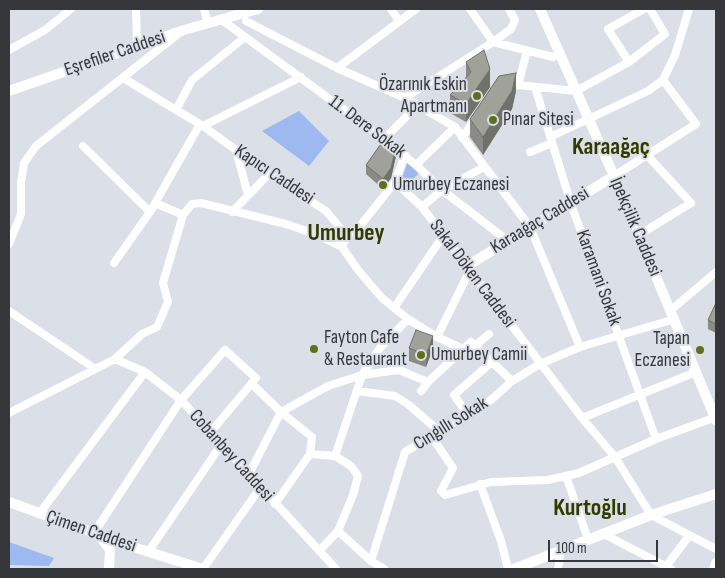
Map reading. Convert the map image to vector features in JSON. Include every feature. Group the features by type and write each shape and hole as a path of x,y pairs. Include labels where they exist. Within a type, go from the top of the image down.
{"main road":[{"name":"Eşrefiler Caddesi","path":"9,91 184,30 258,9"},
{"name":"İpekçilik Caddesi","path":"540,9 614,176 637,236 673,315 716,418"},
{"name":"Karaağaç Caddesi","path":"468,268 530,227 571,204 614,176"},
{"path":"514,569 602,533 716,494"},
{"name":"Çimen Caddesi","path":"9,502 130,546 203,569"},
{"path":"97,534 110,550 110,565"},
{"path":"110,565 122,549 130,546"},
{"path":"714,569 716,563"}],"street":[{"path":"9,50 44,30 71,9"},
{"path":"136,9 137,46"},
{"path":"204,9 208,24"},
{"path":"392,9 399,21"},
{"path":"337,68 416,9"},
{"path":"470,9 493,42 553,57"},
{"path":"404,98 511,29 515,20 509,9"},
{"path":"629,62 608,28 644,9"},
{"path":"496,89 518,85 576,91 629,62 665,34 650,9"},
{"path":"530,152 648,91 663,80 675,54 689,9"},
{"name":"11. Dere Sokak","path":"222,20 405,155 442,190 508,241"},
{"path":"246,21 337,68 418,104 455,127 530,227 580,347"},
{"path":"9,244 21,214 21,182 24,163 36,146 184,30"},
{"path":"176,110 192,80 245,37"},
{"path":"518,85 527,51"},
{"path":"114,263 150,212 201,125 301,77"},
{"name":"Kapıcı Caddesi","path":"123,78 201,125 269,174 326,210 347,236"},
{"path":"614,176 696,124 663,80"},
{"name":"Karamani Sokak","path":"535,87 571,204 656,439"},
{"path":"384,139 418,104"},
{"path":"462,138 479,114"},
{"path":"416,165 455,127"},
{"path":"83,146 150,212"},
{"path":"236,150 248,195"},
{"path":"342,247 347,236 360,226 395,182 405,155"},
{"path":"637,236 691,203 647,155"},
{"path":"422,207 442,190 484,167"},
{"path":"232,212 269,174"},
{"name":"Sakal Döken Caddesi","path":"395,182 422,207 540,364 582,418 616,457 651,515"},
{"path":"155,203 183,215"},
{"path":"9,413 94,368 115,359 142,334 157,327 168,302 163,283 183,215 192,204 201,203 300,229 342,247 358,270 394,308 437,337 463,350"},
{"path":"394,308 444,236"},
{"path":"437,337 468,268"},
{"path":"673,315 716,272"},
{"path":"9,310 94,368"},
{"name":"Cıngıllı Sokak","path":"371,561 405,452 468,415 491,400 512,380 540,364 580,347 619,336 673,315"},
{"path":"335,456 362,375 380,348 408,319"},
{"path":"476,345 489,334"},
{"path":"422,391 428,382 471,342 512,380"},
{"path":"97,534 182,400 224,350 256,378 210,433"},
{"name":"Cobanbey Caddesi","path":"115,359 146,372 182,400 248,476 336,569"},
{"path":"468,415 454,395 493,361"},
{"path":"248,476 281,412 328,386 362,375 400,370 428,382"},
{"path":"39,514 146,372"},
{"path":"582,418 696,372"},
{"path":"252,384 281,412 312,437 310,454 275,504"},
{"path":"357,392 395,396 409,405 440,432"},
{"path":"432,436 453,468 441,491 445,495 480,484 548,480 579,473 656,439 716,418"},
{"path":"149,551 221,445"},
{"path":"310,454 335,456 351,466 358,476 353,495 338,531 319,551"},
{"path":"566,476 588,539"},
{"path":"480,484 501,541 508,569"},
{"path":"203,569 260,488"},
{"path":"651,515 716,549"},
{"path":"338,531 371,561 384,569"},
{"path":"602,533 667,568 689,536"},
{"path":"558,569 561,550"}],"shaded area":[{"path":"299,111 329,141 309,166 262,131"},
{"path":"407,163 419,173 408,184 402,179"},
{"path":"9,542 54,558 49,566 9,565"}],"building":[{"path":"484,50 490,69 466,104 450,95 471,72 466,62"},
{"path":"516,73 512,91 483,137 470,119 499,76"},
{"path":"385,138 396,147 391,168 383,179 366,165"},
{"path":"716,303 716,324 708,320"},
{"path":"416,330 433,336 426,355 409,348"}],"place":[{"name":"Özarınık Eskin Apartmanı","path":"477,96"},
{"name":"Pınar Sitesi","path":"493,120"},
{"name":"Umurbey Eczanesi","path":"383,185"},
{"name":"Fayton Cafe & Restaurant","path":"314,349"},
{"name":"Tapan Eczanesi","path":"700,350"},
{"name":"Umurbey Camii","path":"421,355"}],"district":[{"name":"Karaağaç","path":"611,148"},
{"name":"Umurbey","path":"346,234"},
{"name":"Kurtoğlu","path":"590,509"}]}
